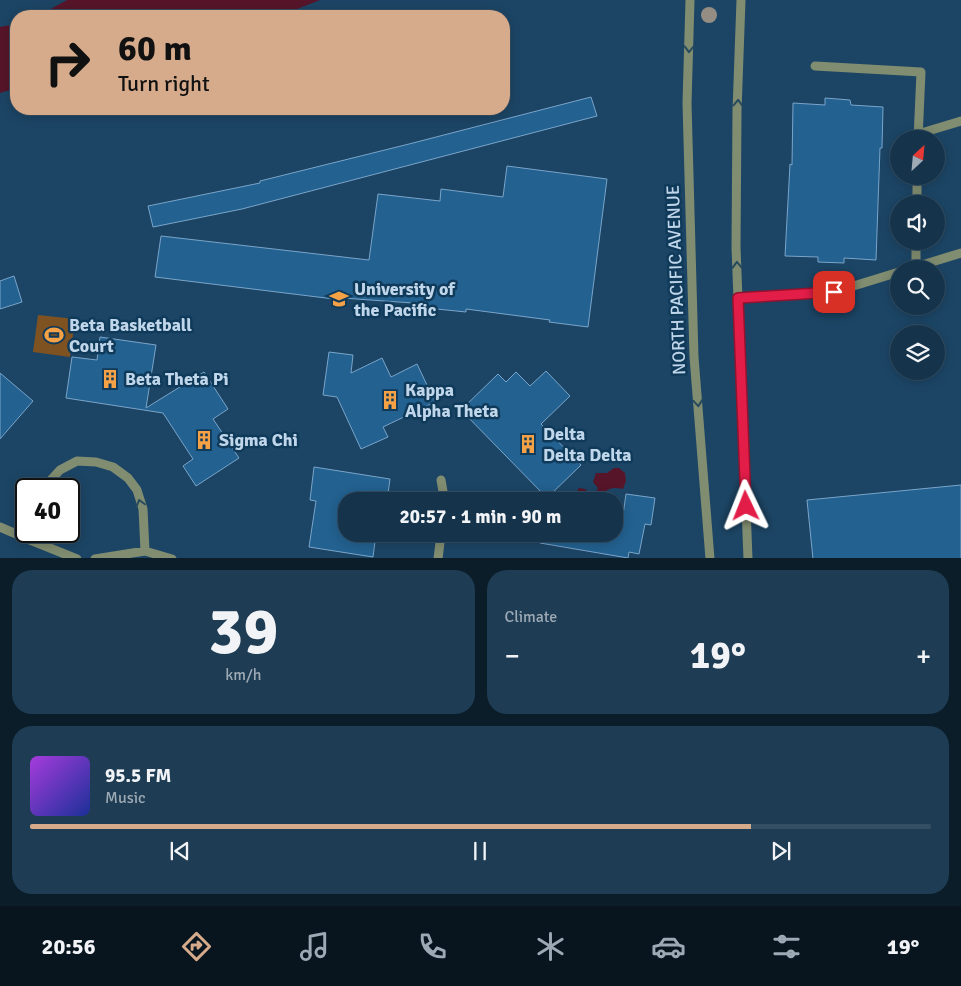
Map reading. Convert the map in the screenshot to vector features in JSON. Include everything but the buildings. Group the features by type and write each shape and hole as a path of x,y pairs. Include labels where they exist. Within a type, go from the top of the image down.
{"street":[{"name":"NORTH PACIFIC AVENUE","path":"690,0 687,103 694,357 710,558"},
{"path":"741,0 736,247 748,558"},
{"path":"815,66 921,72 918,130"},
{"path":"934,130 961,120"},
{"path":"938,260 961,253"},
{"path":"738,298 834,292 890,275"},
{"path":"53,478 60,470 77,461 96,462 113,467 128,478 137,490 143,509 144,551"},
{"path":"440,480 443,492"},
{"path":"0,527 15,531"},
{"path":"438,558 440,542"},
{"path":"46,543 77,558"},
{"path":"95,558 144,551 172,558"}],"shaded area":[{"path":"67,0 320,0 294,10 49,10"},
{"path":"10,25 10,90 0,93 0,27"},
{"name":"Beta Basketball Court","path":"38,315 75,319 70,357 33,352"},
{"path":"614,468 619,468 625,473 626,481 623,489 615,488 608,489 605,492 596,492 598,488 593,482 596,473 607,473"},
{"path":"579,488 585,489 588,492 577,492"}],"place":[{"name":"University of the Pacific","path":"339,299"},
{"name":"Beta Basketball Court","path":"54,335"},
{"name":"Beta Theta Pi","path":"110,379"},
{"name":"Kappa Alpha Theta","path":"390,400"},
{"name":"Sigma Chi","path":"204,440"},
{"name":"Delta Delta Delta","path":"528,444"}],"route":[{"path":"746,506 738,298 834,292"}]}
